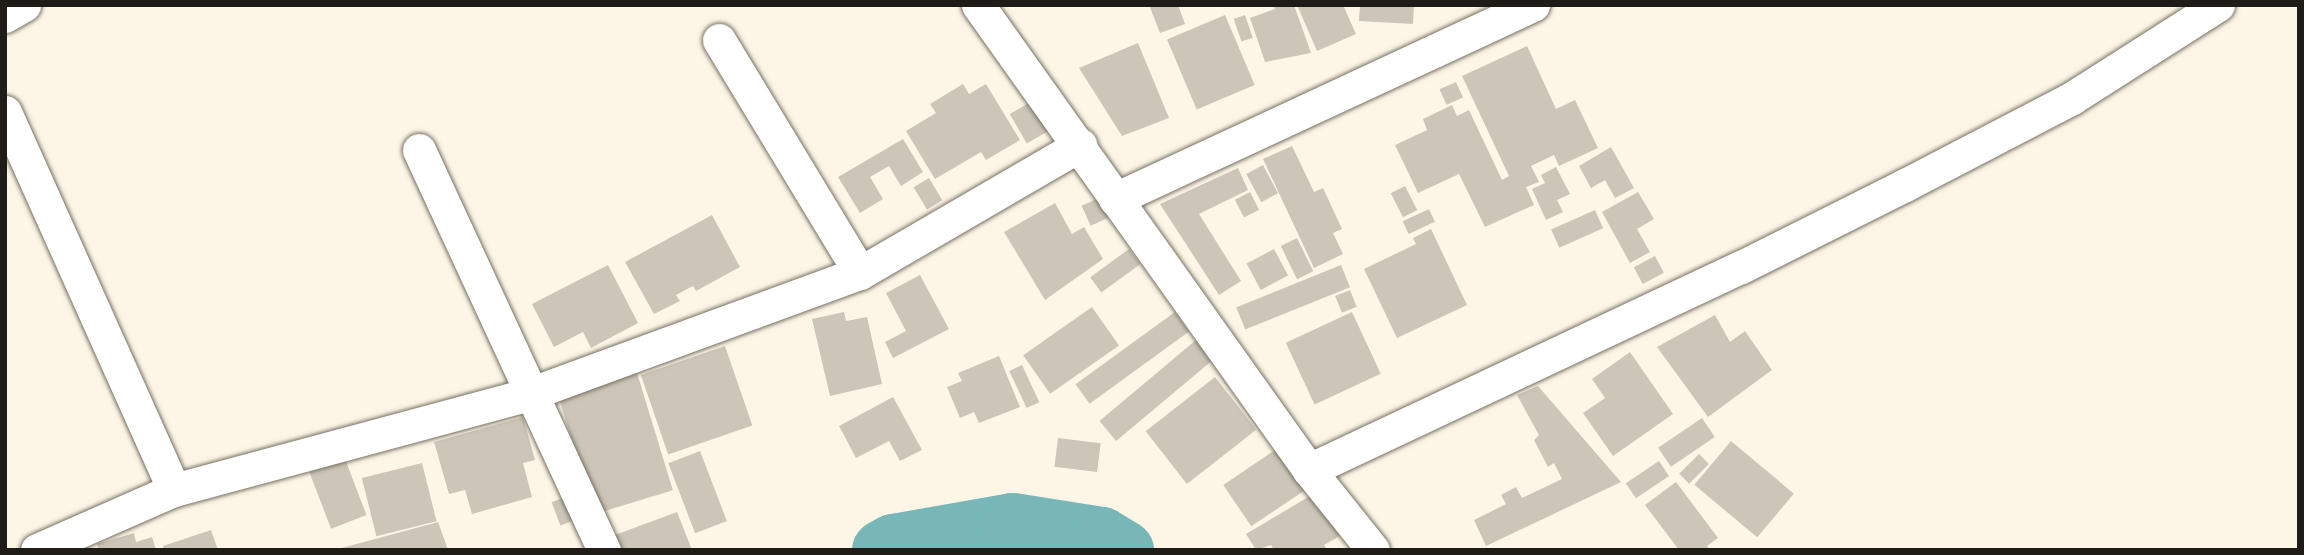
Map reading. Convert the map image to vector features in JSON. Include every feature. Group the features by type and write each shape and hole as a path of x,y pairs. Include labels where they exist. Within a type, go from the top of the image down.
{"street":[{"path":"5,16 24,5"},
{"path":"978,5 1309,471 1374,550"},
{"path":"1115,199 1533,5"},
{"path":"1309,471 1905,185 2072,98 2218,5"},
{"path":"719,40 860,274"},
{"path":"5,112 174,490"},
{"path":"37,550 174,490 529,394 860,274 1080,145"},
{"path":"419,150 529,394 604,550"}],"building":[{"path":"1149,5 1178,5 1185,24 1160,33"},
{"path":"1273,5 1294,5 1311,53 1265,62 1250,18 1275,9"},
{"path":"1297,5 1343,5 1356,34 1317,51"},
{"path":"1360,5 1414,5 1413,24 1359,21"},
{"path":"1225,15 1255,85 1197,110 1167,40"},
{"path":"1245,15 1253,38 1241,42 1234,19"},
{"path":"1138,43 1169,118 1122,136 1079,68"},
{"path":"1527,46 1556,109 1575,100 1598,148 1559,166 1554,155 1531,166 1539,182 1526,187 1534,205 1485,227 1459,174 1418,193 1395,145 1427,130 1423,119 1452,105 1457,116 1469,110 1502,180 1509,176 1462,76"},
{"path":"1456,82 1463,98 1446,105 1440,89"},
{"path":"963,84 969,94 986,84 1020,140 986,160 981,152 935,179 906,131 936,113 930,104"},
{"path":"1034,100 1051,129 1027,143 1010,114"},
{"path":"903,139 923,172 901,186 889,166 870,177 883,199 860,213 838,177"},
{"path":"1292,146 1314,192 1323,188 1342,229 1333,233 1343,254 1314,268 1263,159"},
{"path":"1611,147 1634,188 1615,198 1605,180 1591,188 1579,166"},
{"path":"1263,165 1278,193 1261,202 1246,174"},
{"path":"1556,167 1570,194 1557,200 1563,212 1546,220 1532,189 1545,183 1541,175"},
{"path":"1238,168 1248,190 1199,214 1241,281 1219,295 1160,204"},
{"path":"929,178 942,200 927,210 914,187"},
{"path":"1405,186 1417,210 1403,217 1391,193"},
{"path":"1250,192 1259,210 1244,218 1235,200"},
{"path":"1638,192 1654,219 1637,229 1650,252 1630,263 1602,212"},
{"path":"1099,198 1108,218 1091,226 1082,206"},
{"path":"1055,203 1072,234 1084,227 1103,259 1045,300 1004,232"},
{"path":"1429,209 1435,222 1409,234 1403,221"},
{"path":"1595,210 1603,228 1559,248 1551,230"},
{"path":"712,215 740,267 696,291 693,286 676,295 680,301 654,314 625,262"},
{"path":"1431,229 1467,305 1397,338 1364,269 1416,244 1413,238"},
{"path":"1297,238 1313,271 1297,279 1281,246"},
{"path":"1129,249 1140,264 1101,293 1090,277"},
{"path":"1274,249 1288,275 1261,290 1247,264"},
{"path":"1655,256 1664,273 1643,284 1634,267"},
{"path":"608,265 638,323 591,348 583,332 554,347 532,304"},
{"path":"1341,265 1350,287 1245,330 1236,307"},
{"path":"920,275 949,329 893,358 885,342 906,331 886,293"},
{"path":"1350,290 1357,307 1342,313 1335,296"},
{"path":"1092,307 1119,346 1050,394 1023,355"},
{"path":"844,312 846,321 867,317 882,384 830,396 812,319"},
{"path":"1175,312 1189,331 1090,404 1075,384"},
{"path":"1352,312 1381,374 1315,404 1286,343"},
{"path":"1715,315 1730,342 1745,331 1772,370 1708,417 1657,347"},
{"path":"1196,340 1213,360 1116,441 1099,421"},
{"path":"725,346 752,425 668,454 641,375"},
{"path":"1630,352 1673,414 1613,456 1583,413 1605,398 1592,379"},
{"path":"999,356 1020,407 979,423 974,412 960,418 947,387 962,381 958,373"},
{"path":"634,363 673,490 594,514 556,387"},
{"path":"1022,365 1039,402 1027,408 1009,371"},
{"path":"1215,377 1256,430 1187,484 1146,431"},
{"path":"1538,386 1621,482 1486,546 1474,520 1506,504 1501,495 1516,487 1522,498 1562,479 1554,463 1548,467 1534,440 1539,435 1517,395"},
{"path":"893,397 922,450 900,461 889,441 856,458 839,426"},
{"path":"523,417 535,460 523,463 532,497 472,514 465,490 449,494 434,442"},
{"path":"1702,418 1715,437 1671,467 1658,448"},
{"path":"1058,438 1101,443 1097,472 1054,467"},
{"path":"1731,441 1794,494 1757,537 1694,485"},
{"path":"1278,448 1306,489 1251,526 1223,485"},
{"path":"700,451 727,521 695,533 668,463"},
{"path":"1699,454 1709,464 1689,484 1679,474"},
{"path":"345,459 367,515 331,529 310,473"},
{"path":"1659,461 1669,476 1636,498 1626,483"},
{"path":"422,463 437,521 376,536 362,478"},
{"path":"1676,482 1718,538 1707,546 1710,550 1679,550 1645,505"},
{"path":"1315,493 1340,536 1324,545 1327,550 1274,550 1271,545 1256,550 1246,534"},
{"path":"573,494 582,517 560,526 552,502"},
{"path":"677,512 692,550 621,550 615,535"},
{"path":"438,522 448,550 338,550 338,549"},
{"path":"211,530 218,550 164,550 163,546"},
{"path":"134,533 136,542 152,537 156,550 99,550 97,544"}],"waterway":[{"path":"882,550 893,544 1012,523 1101,537 1123,550"}]}
